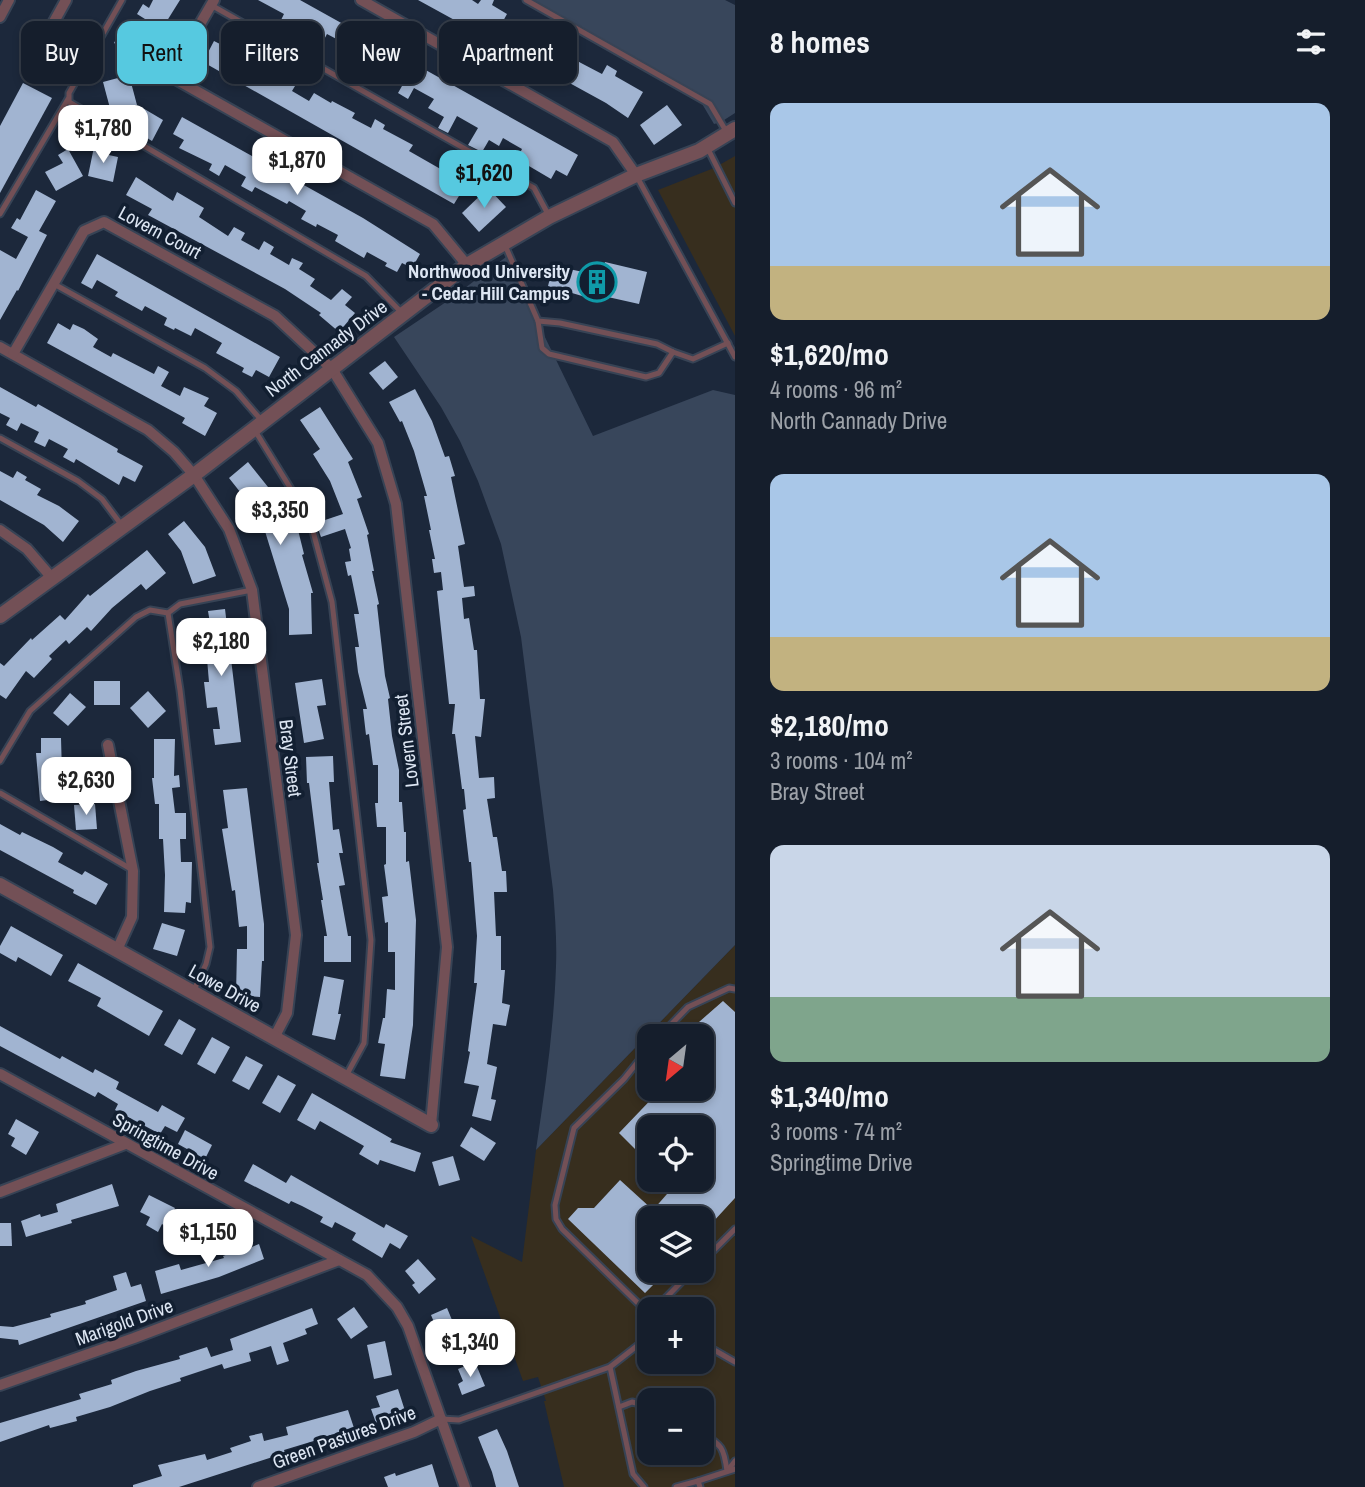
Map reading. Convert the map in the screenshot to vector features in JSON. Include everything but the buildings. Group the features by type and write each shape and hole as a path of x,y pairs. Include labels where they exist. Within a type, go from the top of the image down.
{"street":[{"path":"0,17 9,0"},
{"path":"54,21 66,0"},
{"path":"361,0 613,142 636,175"},
{"path":"213,2 170,76 433,224 467,265"},
{"name":"North Cannady Drive","path":"0,617 194,475 467,265 549,217 636,175 706,146 731,131"},
{"name":"Lovern Court","path":"13,354 84,232 104,222 275,316 332,369"},
{"name":"Bray Street","path":"0,347 148,430 174,452 194,475 229,528 252,590 296,935 287,1013 274,1038"},
{"name":"Lovern Street","path":"332,369 378,443 396,504 447,947 431,1125"},
{"path":"0,530 27,549 52,578"},
{"path":"108,745 133,870 132,917 117,950"},
{"name":"Lowe Drive","path":"0,885 431,1125"},
{"name":"Springtime Drive","path":"0,1074 367,1275 397,1307 408,1326 465,1487"},
{"path":"0,1192 125,1144"},
{"name":"Marigold Drive","path":"0,1385 134,1338 339,1260"},
{"name":"Green Pastures Drive","path":"258,1487 414,1432 441,1419"}],"lane":[{"path":"122,0 69,93 69,102 366,276 403,314"},
{"path":"526,0 710,104 731,131"},
{"path":"213,2 534,188 549,217"},
{"path":"0,214 69,98"},
{"path":"706,146 735,203"},
{"path":"636,175 735,357"},
{"path":"503,243 538,321 542,348 549,354 646,377 659,373 673,352"},
{"path":"54,284 205,368 236,391 258,425 310,520 332,602 371,940 364,1043 345,1079"},
{"path":"538,321 561,323 657,344 693,359 728,343"},
{"path":"0,438 78,481 102,499 123,527"},
{"path":"0,761 30,711 136,617 150,610 168,612 180,604 252,590"},
{"path":"168,612 180,690 210,947 206,964 193,993"},
{"path":"0,793 133,870"},
{"path":"672,1024 688,1007 729,988 735,989"},
{"path":"637,1063 575,1128 555,1206 556,1219 562,1229 637,1303"},
{"path":"714,1250 735,1229"},
{"path":"667,1297 680,1283"},
{"path":"441,1419 459,1420 610,1367 637,1346"},
{"path":"714,1350 735,1362"},
{"path":"610,1367 633,1474 644,1487"},
{"path":"619,1407 632,1402 637,1403"},
{"path":"714,1440 724,1453 727,1471"},
{"path":"727,1471 735,1461"},
{"path":"676,1487 699,1484 735,1469"}],"shaded area":[{"path":"527,0 725,0 735,5 735,113 714,124 701,102 577,29 577,21 563,21"},
{"path":"735,156 735,336 658,190 714,168"},
{"path":"506,257 593,436 713,390 735,395 735,945 658,1024 637,1024 637,1046 536,1150 551,1035 556,938 553,890 521,637 501,544 478,481 441,407 394,337"},
{"path":"735,945 735,1487 564,1487 546,1401 538,1377 523,1381 471,1236 522,1262 536,1150 637,1046 637,1101 714,1101 714,1024 658,1024"}],"place":[{"name":"Northwood University - Cedar Hill Campus","path":"597,282"}]}
